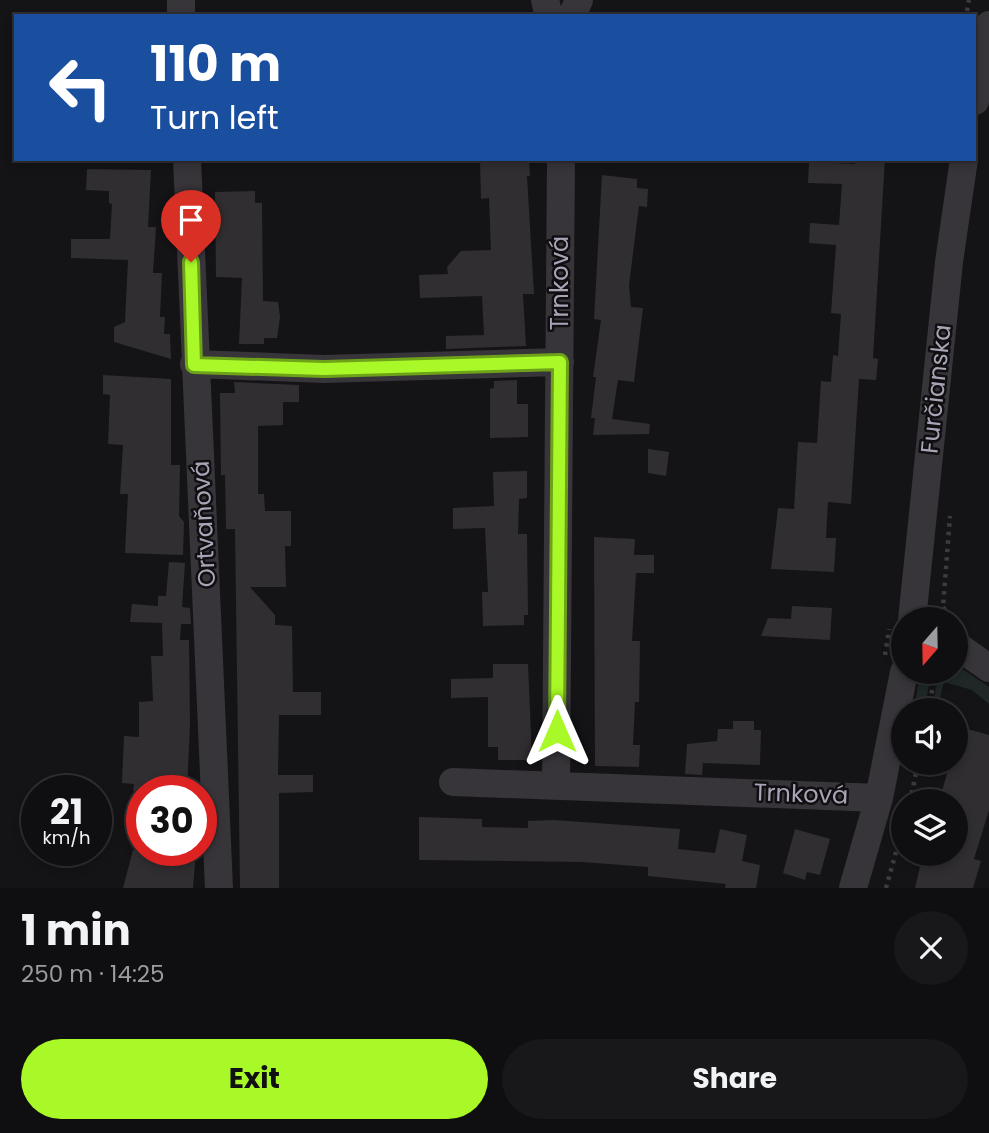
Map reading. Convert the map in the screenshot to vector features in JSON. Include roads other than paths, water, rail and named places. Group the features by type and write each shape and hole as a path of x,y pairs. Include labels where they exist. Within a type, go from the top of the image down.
{"street":[{"path":"976,96 989,25"},
{"name":"Ortvaňová","path":"187,161 219,888"},
{"name":"Trnková","path":"556,784 561,161"},
{"name":"Furčianska","path":"913,607 949,262 964,161"},
{"path":"194,365 324,369 560,362"},
{"path":"968,653 989,668"},
{"path":"853,888 878,798 902,684"},
{"name":"Trnková","path":"453,782 878,798"}]}
